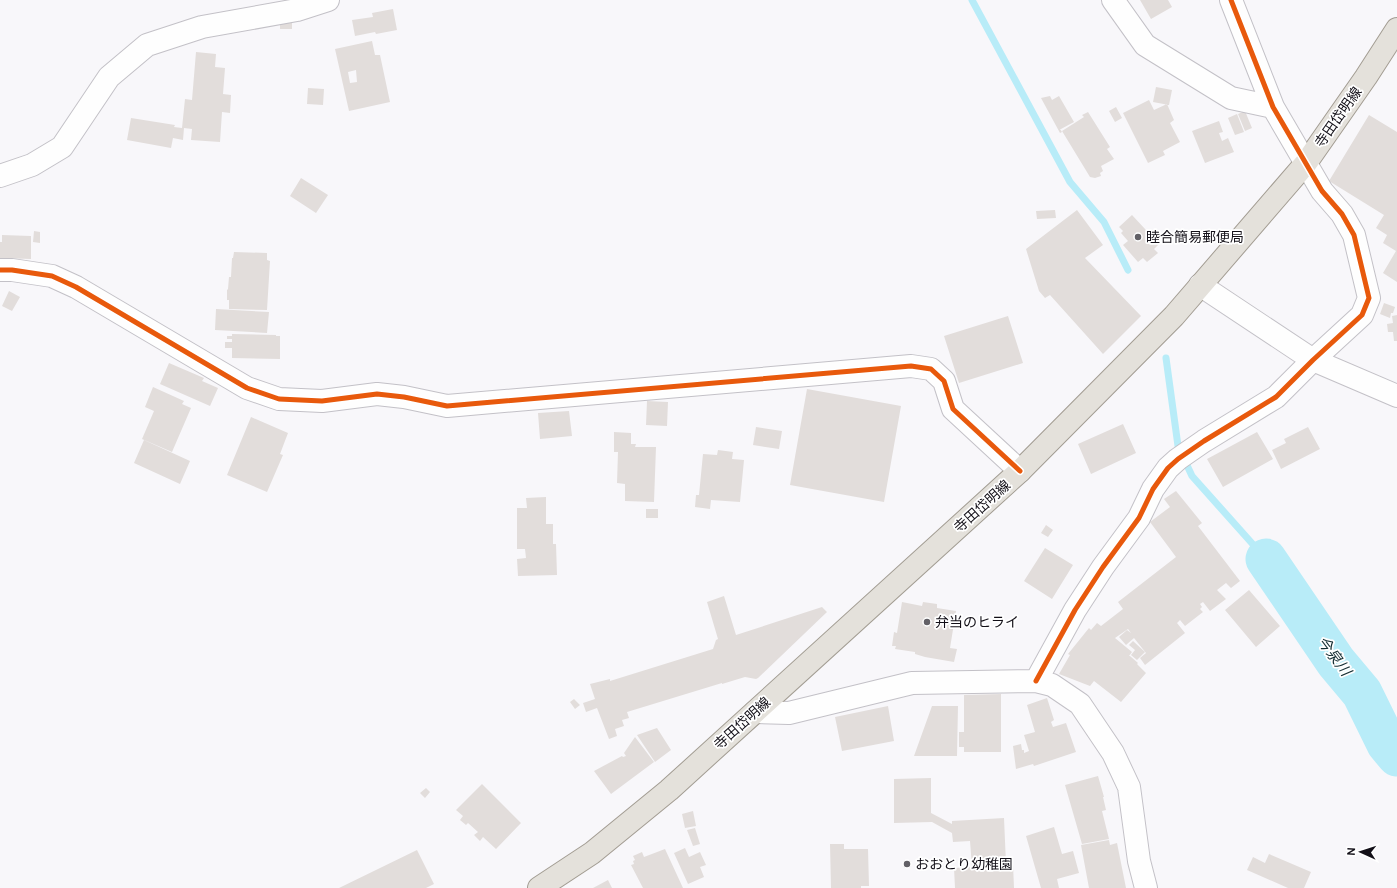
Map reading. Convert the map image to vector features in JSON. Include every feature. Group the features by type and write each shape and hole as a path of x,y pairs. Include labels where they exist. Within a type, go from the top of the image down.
{"main road":[{"name":"寺田岱明線","path":"539,888 592,853 668,790 1020,471 1174,316 1306,163 1366,77 1397,29"}],"street":[{"path":"0,176 32,165 62,147 109,77 147,45 202,27 297,10 328,0"},
{"path":"1113,0 1145,45 1231,98 1273,107"},
{"path":"1036,681 1075,610 1103,567 1139,518 1152,489 1168,468 1178,459 1204,441 1276,397 1313,360 1362,315 1369,298 1354,235 1342,214 1322,191 1273,107 1231,0"},
{"path":"0,270 12,270 52,276 76,287 246,388 279,399 322,401 377,394 404,397 447,406 911,366 932,369 944,381 953,409 1020,471"},
{"path":"1200,285 1313,360 1397,396"},
{"path":"755,712 789,713 912,683 1036,681 1052,685 1080,704 1113,753 1129,787 1139,861 1146,888"}],"building":[{"path":"1140,0 1168,0 1172,7 1151,19"},
{"path":"393,9 397,30 355,36 352,20 373,17 372,13"},
{"path":"280,23 292,23 292,29 280,29"},
{"path":"372,41 375,55 380,55 390,102 349,111 335,49","holes":["356,70 357,82 350,83 348,72"]},
{"path":"196,52 216,54 215,67 225,68 223,94 231,95 230,113 222,112 220,142 191,140 192,129 184,128 183,140 173,138 171,148 127,140 131,118 175,125 174,127 182,128 185,99 192,100"},
{"path":"1156,87 1172,90 1169,105 1153,102"},
{"path":"308,88 324,89 323,105 307,104"},
{"path":"1050,96 1052,100 1059,96 1074,122 1060,129 1062,132 1060,133 1041,98"},
{"path":"1149,100 1154,110 1167,104 1174,120 1170,123 1180,142 1163,151 1165,155 1148,163 1123,113"},
{"path":"1116,107 1122,118 1115,122 1109,111"},
{"path":"1245,111 1252,128 1245,131 1238,114"},
{"path":"1088,112 1110,147 1107,149 1114,159 1101,166 1103,171 1100,173 1101,176 1095,178 1090,177 1062,131 1084,117 1082,115"},
{"path":"1237,114 1244,132 1235,135 1228,118"},
{"path":"1369,115 1397,132 1397,282 1383,273 1396,251 1383,243 1387,235 1376,228 1384,215 1329,181"},
{"path":"1219,121 1223,132 1219,133 1222,141 1228,138 1234,152 1205,163 1192,131"},
{"path":"301,178 328,195 316,213 290,196"},
{"path":"1055,210 1056,218 1037,219 1036,211"},
{"path":"1077,210 1103,245 1085,258 1141,316 1103,354 1050,295 1045,298 1039,291 1026,249"},
{"name":"睦合簡易郵便局","path":"1132,215 1159,244 1154,249 1158,253 1147,262 1143,258 1138,262 1123,245 1128,241 1121,233 1123,231 1119,227"},
{"path":"34,231 40,232 40,243 33,242"},
{"path":"2,235 31,236 31,259 0,258 0,242 2,242"},
{"path":"234,252 267,253 267,260 270,261 267,310 229,309 227,290 229,277 231,277 232,258"},
{"path":"9,291 20,297 12,311 2,306"},
{"path":"1384,303 1395,307 1390,318 1380,314"},
{"path":"216,309 269,312 267,333 215,330"},
{"path":"1397,315 1397,341 1394,341 1393,332 1388,332 1387,324 1393,323 1392,316"},
{"path":"1008,316 1023,363 959,383 944,336"},
{"path":"232,334 280,336 280,359 232,358 232,348 225,348 225,342 232,342 232,339 227,339 227,336 232,336"},
{"path":"169,363 204,378 202,381 218,388 210,406 160,384"},
{"path":"153,387 184,401 182,404 191,408 172,452 142,439 154,411 145,407"},
{"path":"807,389 901,406 884,502 790,485"},
{"path":"647,401 668,402 667,426 646,425"},
{"path":"569,411 572,436 540,439 538,413"},
{"path":"251,417 288,433 280,454 283,455 267,492 227,475"},
{"path":"1123,424 1136,453 1091,474 1078,444"},
{"path":"756,427 782,431 779,449 753,445"},
{"path":"1308,427 1320,449 1281,469 1272,450 1286,443 1284,439"},
{"path":"614,432 631,433 631,444 636,444 635,447 656,447 654,502 625,501 625,484 617,483 618,452 614,452"},
{"path":"1257,432 1273,459 1223,487 1207,459"},
{"path":"144,440 190,461 180,484 134,463"},
{"path":"718,450 733,452 732,459 744,460 740,502 711,500 710,509 695,507 696,495 699,495 703,454 717,455"},
{"path":"1176,491 1202,523 1198,526 1240,581 1231,588 1226,583 1217,590 1226,599 1210,611 1203,602 1200,604 1202,607 1200,609 1203,612 1185,626 1180,620 1177,623 1185,633 1145,665 1140,658 1146,653 1134,638 1126,645 1119,637 1127,630 1131,633 1128,629 1115,638 1132,652 1129,656 1138,663 1137,664 1146,673 1121,702 1094,681 1090,686 1059,674 1070,655 1068,654 1089,628 1091,630 1097,623 1101,626 1123,609 1118,602 1176,557 1150,522 1170,507 1164,499"},
{"path":"546,497 546,524 553,524 553,544 556,544 557,575 518,576 517,559 526,558 525,549 517,549 517,508 527,508 526,498"},
{"path":"646,509 658,509 658,518 646,518"},
{"path":"1046,525 1053,530 1048,537 1041,533"},
{"path":"1045,548 1073,565 1052,599 1024,581"},
{"path":"1249,590 1280,626 1256,647 1225,610"},
{"path":"724,596 736,635 822,607 827,612 758,678 745,677 627,712 629,718 622,720 624,726 615,729 617,736 609,739 597,708 586,712 583,703 595,699 590,684 610,679 610,681 713,649 716,640 718,639 707,602"},
{"name":"弁当のヒライ","path":"902,602 922,606 923,602 937,604 937,608 956,611 950,648 957,649 954,662 925,657 915,654 915,652 895,649 896,646 892,646 894,632 897,633"},
{"path":"1133,641 1145,652 1137,660 1131,655 1135,650 1129,645"},
{"path":"1001,694 1001,752 964,752 964,747 959,747 959,732 964,732 964,695"},
{"path":"1047,698 1054,720 1051,722 1053,727 1066,723 1076,752 1034,766 1033,764 1016,769 1013,746 1021,744 1024,753 1029,751 1024,735 1035,732 1027,705"},
{"path":"574,699 580,705 575,709 570,702"},
{"path":"888,706 894,741 842,751 835,717"},
{"path":"932,706 958,706 957,756 914,756"},
{"path":"657,728 671,750 655,762 637,735"},
{"path":"635,737 654,762 611,794 594,771 622,756 626,756 624,753"},
{"path":"1098,776 1104,797 1106,810 1102,811 1109,839 1082,844 1065,785"},
{"path":"931,778 931,813 952,824 952,821 1004,818 1006,864 1013,864 1014,888 955,888 954,868 972,867 970,841 953,842 952,833 932,822 894,823 894,779"},
{"path":"482,784 521,823 496,849 483,837 480,841 474,835 478,832 468,823 466,825 460,820 463,816 456,810"},
{"path":"426,788 430,792 425,798 420,793"},
{"path":"693,811 696,826 685,828 682,814"},
{"path":"1054,827 1062,854 1073,851 1079,873 1057,879 1059,888 1041,888 1026,836"},
{"path":"695,828 700,844 693,846 687,830"},
{"path":"1109,840 1110,845 1117,843 1126,888 1089,888 1081,845"},
{"path":"830,844 844,844 844,849 868,849 869,886 861,886 861,888 831,888"},
{"path":"685,848 689,857 700,852 706,865 700,867 704,877 688,884 674,853"},
{"path":"665,849 683,888 643,888 631,865 634,864 633,861 635,860 633,856 642,852 644,857"},
{"path":"417,850 434,884 426,888 339,888"},
{"path":"1269,854 1311,872 1304,888 1288,888 1247,870 1253,857 1265,863"},
{"path":"608,880 612,888 593,888"}],"waterway":[{"path":"972,0 1070,182 1104,222 1128,270"},
{"path":"1166,358 1178,446 1192,476 1266,559"},
{"name":"今泉川","path":"1266,559 1336,662 1362,693 1387,744 1397,756"}],"cycle path":[{"path":"1036,681 1075,610 1103,567 1139,518 1153,489 1168,468 1178,459 1204,441 1276,397 1313,360 1362,315 1369,298 1354,235 1342,214 1322,191 1273,107 1231,0"},
{"path":"0,270 12,270 52,276 76,287 247,388 279,399 322,401 377,394 404,397 447,406 911,366 931,369 944,381 953,409 1020,471"}],"place":[{"name":"睦合簡易郵便局","path":"1138,237"},
{"name":"弁当のヒライ","path":"927,622"},
{"name":"おおとり幼稚園","path":"907,864"}]}
